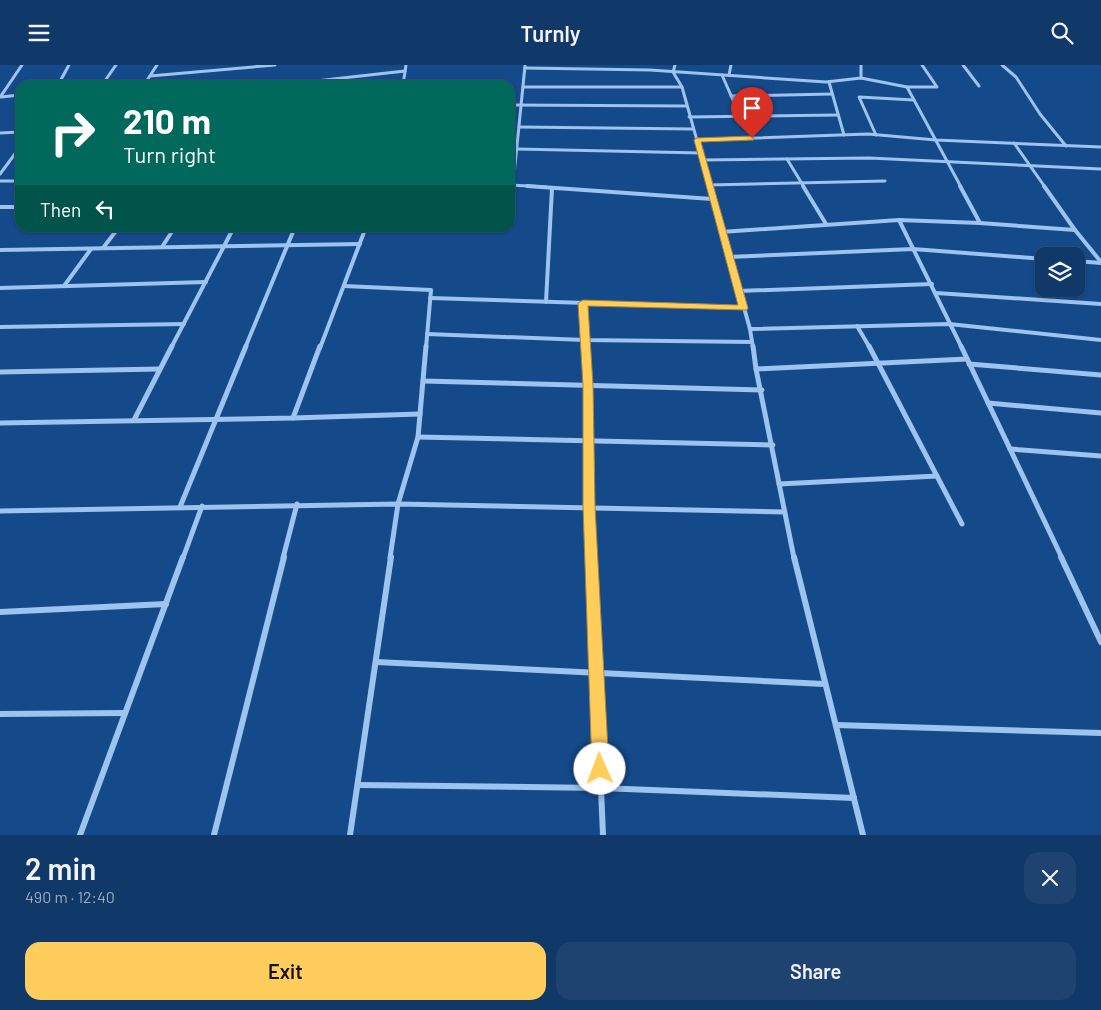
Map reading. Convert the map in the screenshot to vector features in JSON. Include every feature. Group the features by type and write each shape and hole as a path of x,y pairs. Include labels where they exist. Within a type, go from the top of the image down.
{"street":[{"path":"1,97 22,65"},
{"path":"61,80 69,65"},
{"path":"106,80 116,65"},
{"path":"147,80 157,65"},
{"path":"150,76 275,65"},
{"path":"404,80 406,65"},
{"path":"674,65 673,72 682,87 728,257 750,329 784,512 824,684 863,835"},
{"path":"729,75 732,65"},
{"path":"861,65 861,78"},
{"path":"515,161 525,67 673,72 829,82 861,78 907,87 937,87 922,65"},
{"path":"964,65 979,87"},
{"path":"1002,65 1016,77 1040,114 1066,146"},
{"path":"325,80 405,71"},
{"path":"722,75 740,116"},
{"path":"829,82 844,135"},
{"path":"523,87 682,87"},
{"path":"907,87 980,223"},
{"path":"730,96 832,94"},
{"path":"1,97 15,96"},
{"path":"876,135 859,97 914,100"},
{"path":"515,105 686,106"},
{"path":"689,117 838,115"},
{"path":"519,127 693,129"},
{"path":"0,133 15,132"},
{"path":"697,140 876,135 936,140 1101,147"},
{"path":"1014,143 1075,230 1101,263"},
{"path":"517,149 701,153"},
{"path":"0,174 15,154"},
{"path":"703,160 869,158 1101,169"},
{"path":"787,159 826,224"},
{"path":"0,181 15,181"},
{"path":"708,185 885,181"},
{"path":"515,185 712,199"},
{"path":"546,301 552,188"},
{"path":"0,207 15,207"},
{"path":"721,232 899,220 980,223 1075,230"},
{"path":"899,220 936,293 949,324 1101,641"},
{"path":"103,248 115,232"},
{"path":"162,247 172,232"},
{"path":"134,420 231,232"},
{"path":"180,507 293,232"},
{"path":"293,418 364,232"},
{"path":"0,250 360,243"},
{"path":"64,286 91,249"},
{"path":"728,257 913,249 1035,258"},
{"path":"1085,262 1101,263"},
{"path":"0,288 206,282"},
{"path":"738,291 932,285"},
{"path":"344,286 431,290 418,437 398,504 359,785 350,835"},
{"path":"936,293 1101,304"},
{"path":"430,298 743,308"},
{"path":"583,303 588,385 589,506 603,835"},
{"path":"0,327 184,324"},
{"path":"750,329 949,324 1101,340"},
{"path":"857,327 880,363 962,524"},
{"path":"427,334 585,340 752,342"},
{"path":"756,369 880,363 968,362 1101,375"},
{"path":"0,372 160,369"},
{"path":"423,381 762,390"},
{"path":"988,403 1101,413"},
{"path":"0,423 420,414"},
{"path":"418,437 589,439 773,445"},
{"path":"1010,449 1101,456"},
{"path":"779,484 937,476"},
{"path":"0,511 297,504 398,504 589,506 784,512"},
{"path":"214,835 297,504"},
{"path":"80,835 202,506"},
{"path":"0,613 166,603"},
{"path":"376,663 824,684"},
{"path":"0,714 125,713"},
{"path":"836,725 1101,733"},
{"path":"359,785 601,789 854,798"}],"route":[{"path":"600,769 589,506 588,385 583,303 743,308 709,190 697,140 752,138"}]}
